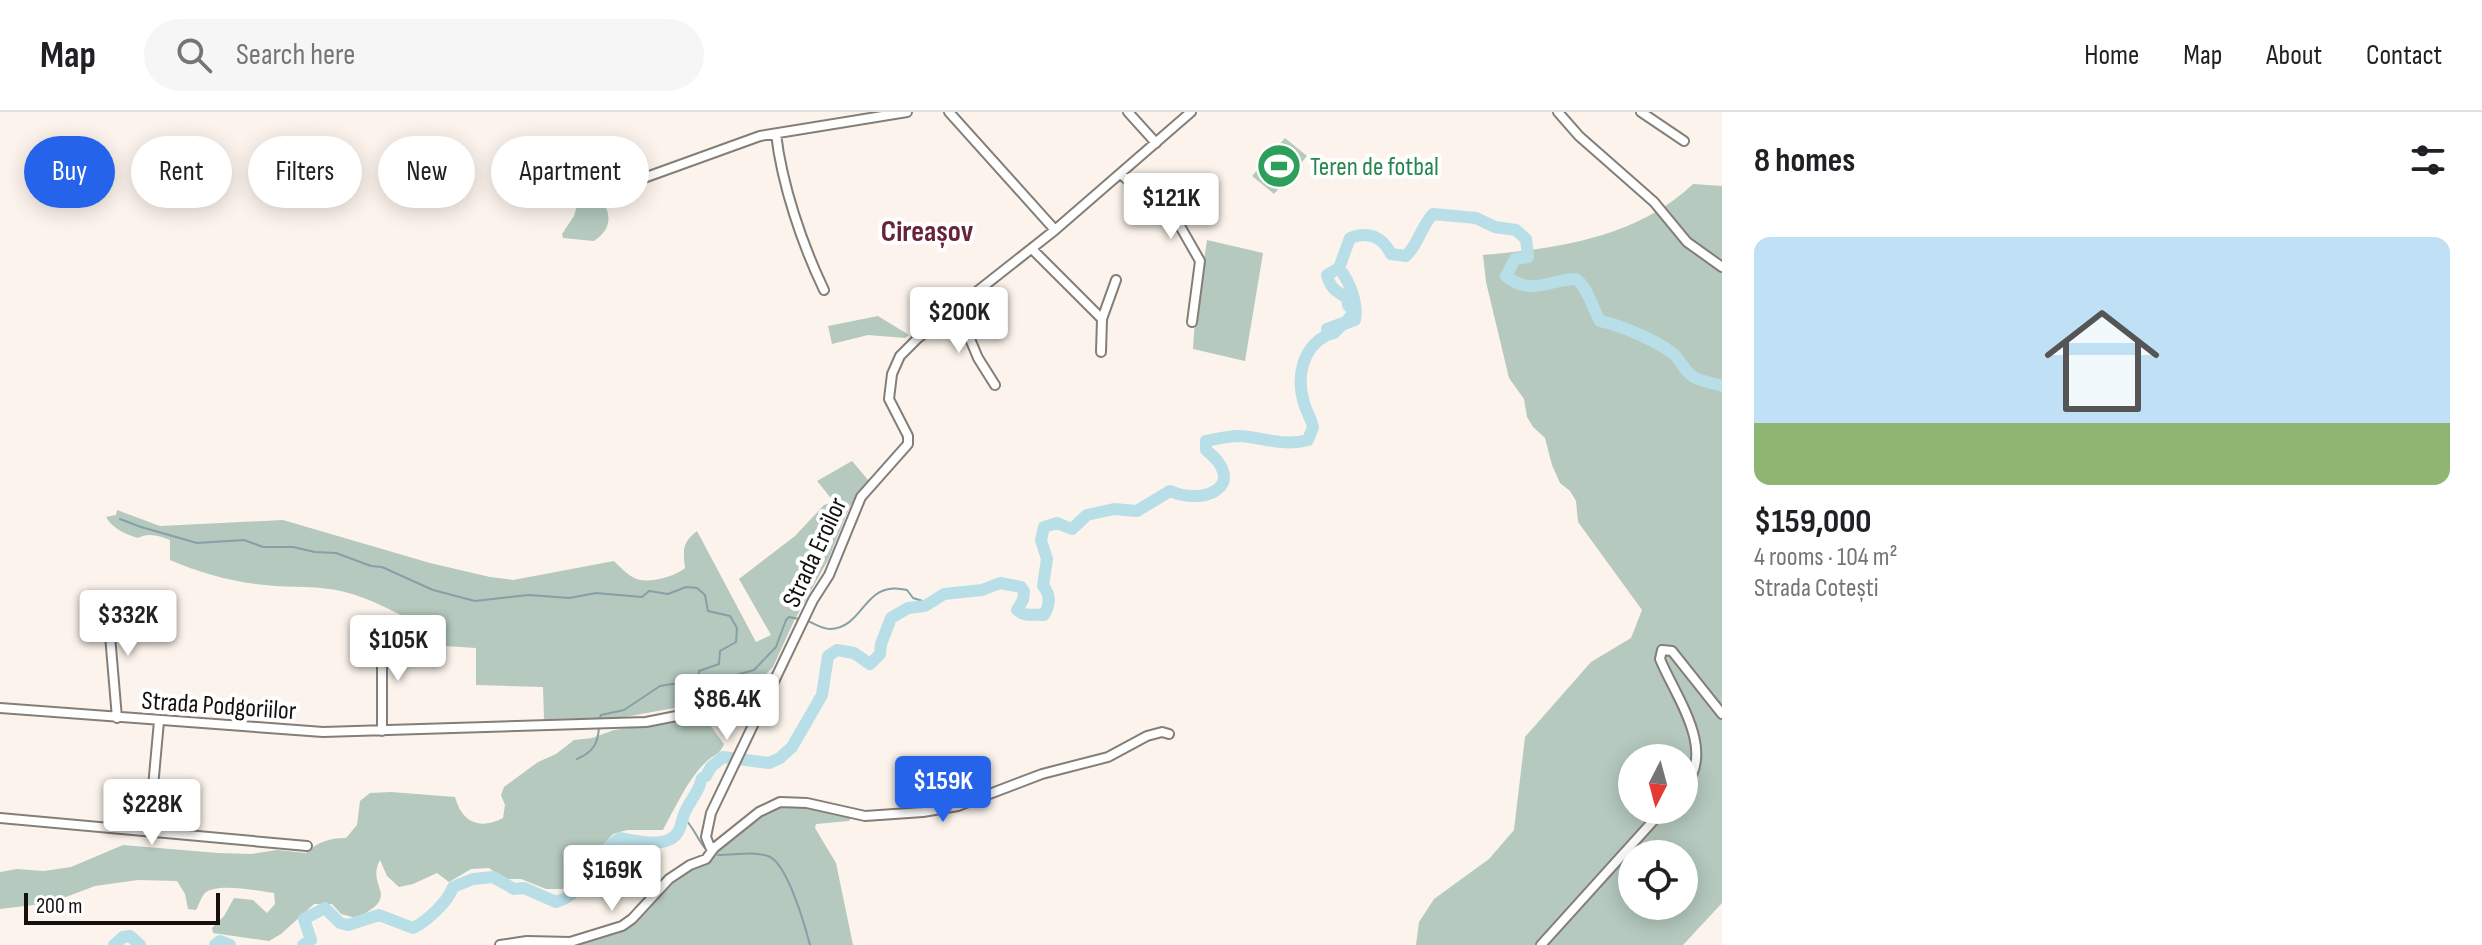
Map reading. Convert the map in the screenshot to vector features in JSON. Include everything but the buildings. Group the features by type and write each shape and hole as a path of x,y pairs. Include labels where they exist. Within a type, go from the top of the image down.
{"street":[{"path":"649,176 760,136 907,112"},
{"path":"949,112 1055,230"},
{"path":"1128,112 1156,143"},
{"name":"Strada Eroilor","path":"714,848 710,847 706,837 711,813 803,620 829,575 861,497 908,444 908,436 889,399 892,374 900,356 918,338 1055,230 1191,112"},
{"path":"1558,112 1654,202 1687,242 1722,267"},
{"path":"1641,112 1684,141"},
{"path":"776,134 782,167 809,259 824,290"},
{"path":"1121,174 1155,206 1176,219 1200,261 1192,322"},
{"path":"1032,249 1102,319"},
{"path":"1101,352 1102,319 1116,280"},
{"path":"957,308 978,358 995,385"},
{"path":"107,600 117,718"},
{"path":"382,636 382,731"},
{"path":"1696,744 1660,659 1662,650 1672,651 1722,714"},
{"name":"Strada Podgoriilor","path":"0,708 323,732 382,731 646,722 727,706 768,692"},
{"path":"149,831 159,721"},
{"path":"500,945 527,941 570,942 622,926 669,879 706,859 714,848 759,812 780,802 807,803 865,816 958,806 1042,774 1108,757 1147,736 1162,732 1169,734"},
{"path":"0,818 307,846"},
{"path":"1541,945 1650,824"}],"green space":[{"name":"Teren de fotbal","path":"1285,138 1307,156 1274,194 1252,176"},
{"path":"1693,184 1722,186 1722,903 1683,945 1416,945 1419,922 1434,899 1489,859 1514,830 1525,737 1591,662 1631,638 1642,610 1578,522 1576,501 1560,483 1545,438 1527,417 1524,399 1509,378 1486,282 1483,255 1568,244 1647,217"},
{"path":"576,208 606,208 608,221 594,241 563,238 562,234"},
{"path":"1207,240 1263,253 1245,361 1193,349"},
{"path":"878,316 909,335 905,338 868,335 832,344 828,326"},
{"path":"852,461 869,481 850,506 828,560 773,667 757,683 740,693 619,718 544,719 543,687 476,685 476,648 430,645 430,630 356,595 325,588 253,584 193,569 170,560 170,540 154,535 138,538 124,533 106,517 116,515 117,510 160,526 283,520 430,563 513,580 614,561 637,579 664,578 685,568 685,547 697,531 756,642 771,635 739,579 795,536 824,505 834,502 817,481"},
{"path":"695,719 710,725 724,744 694,776 663,830 627,830 613,834 590,860 584,874 568,889 546,889 521,879 505,879 489,868 471,869 449,882 437,873 399,887 387,876 380,860 377,878 381,897 370,910 356,918 341,914 332,904 314,904 269,941 213,933 212,928 224,916 234,898 253,900 267,913 275,904 274,893 248,889 211,890 204,895 196,910 188,909 185,894 177,881 138,880 95,886 50,903 0,909 0,872 71,867 123,845 218,853 251,854 277,850 306,853 324,841 346,838 357,825 360,801 370,793 455,797 462,813 473,822 495,822 503,818 505,805 501,795 504,787 574,740 592,738 614,730"},
{"path":"779,806 810,806 852,816 849,821 816,824 815,828 836,863 853,945 573,945 629,925 678,876 709,859 715,850 766,811"}],"waterway":[{"path":"1339,268 1350,238 1357,236 1369,235 1379,239 1391,254 1406,256 1433,214 1476,218 1495,227 1516,230 1526,239 1528,257 1515,259 1506,276 1515,282 1533,286 1576,279 1587,293 1600,321 1655,342 1674,354 1695,378 1722,386"},
{"path":"303,945 311,940 304,919 325,908 340,923 348,925 379,915 413,928 447,899 453,887 473,879 493,877 514,889 524,888 556,902 576,891 603,854 620,838 652,843 675,836 702,778 723,757 769,763 792,747 822,695 828,656 837,650 854,653 870,664 880,654 891,618 908,608 925,606 944,594 982,590 1000,583 1021,587 1024,591 1017,610 1044,615 1049,600 1043,586 1047,559 1041,540 1044,527 1057,523 1072,529 1087,515 1114,509 1137,511 1170,491 1184,495 1209,494 1223,482 1223,473 1218,462 1206,450 1206,441 1238,436 1281,442 1308,440 1313,427 1302,393 1303,364 1312,347 1327,335 1327,329 1346,322 1354,312 1347,298 1334,289 1328,279 1327,275 1339,268 1352,293 1355,320 1327,335"},
{"path":"120,519 197,543 244,540 263,547 293,547 336,553 382,567 433,590 475,601 529,595 569,598 596,593 642,597 649,591 668,594 686,587 697,588 705,595 708,611 730,616 737,628 736,642 720,651 719,664 699,671 698,678 702,679"},
{"path":"806,620 827,629 842,627 873,597 892,588 907,590 913,598 929,603"},
{"path":"599,720 601,715 624,710 660,686 722,679 754,670 776,647 786,620 789,617 799,619"},
{"path":"577,759 594,747 599,727"},
{"path":"682,817 707,850"},
{"path":"718,855 756,854 775,861 794,896 810,945"},
{"path":"114,945 123,937 130,936 140,945"},
{"path":"215,945 220,941 230,945"}],"place":[{"name":"Teren de fotbal","path":"1279,166"}],"district":[{"name":"Cireașov","path":"927,231"}]}
